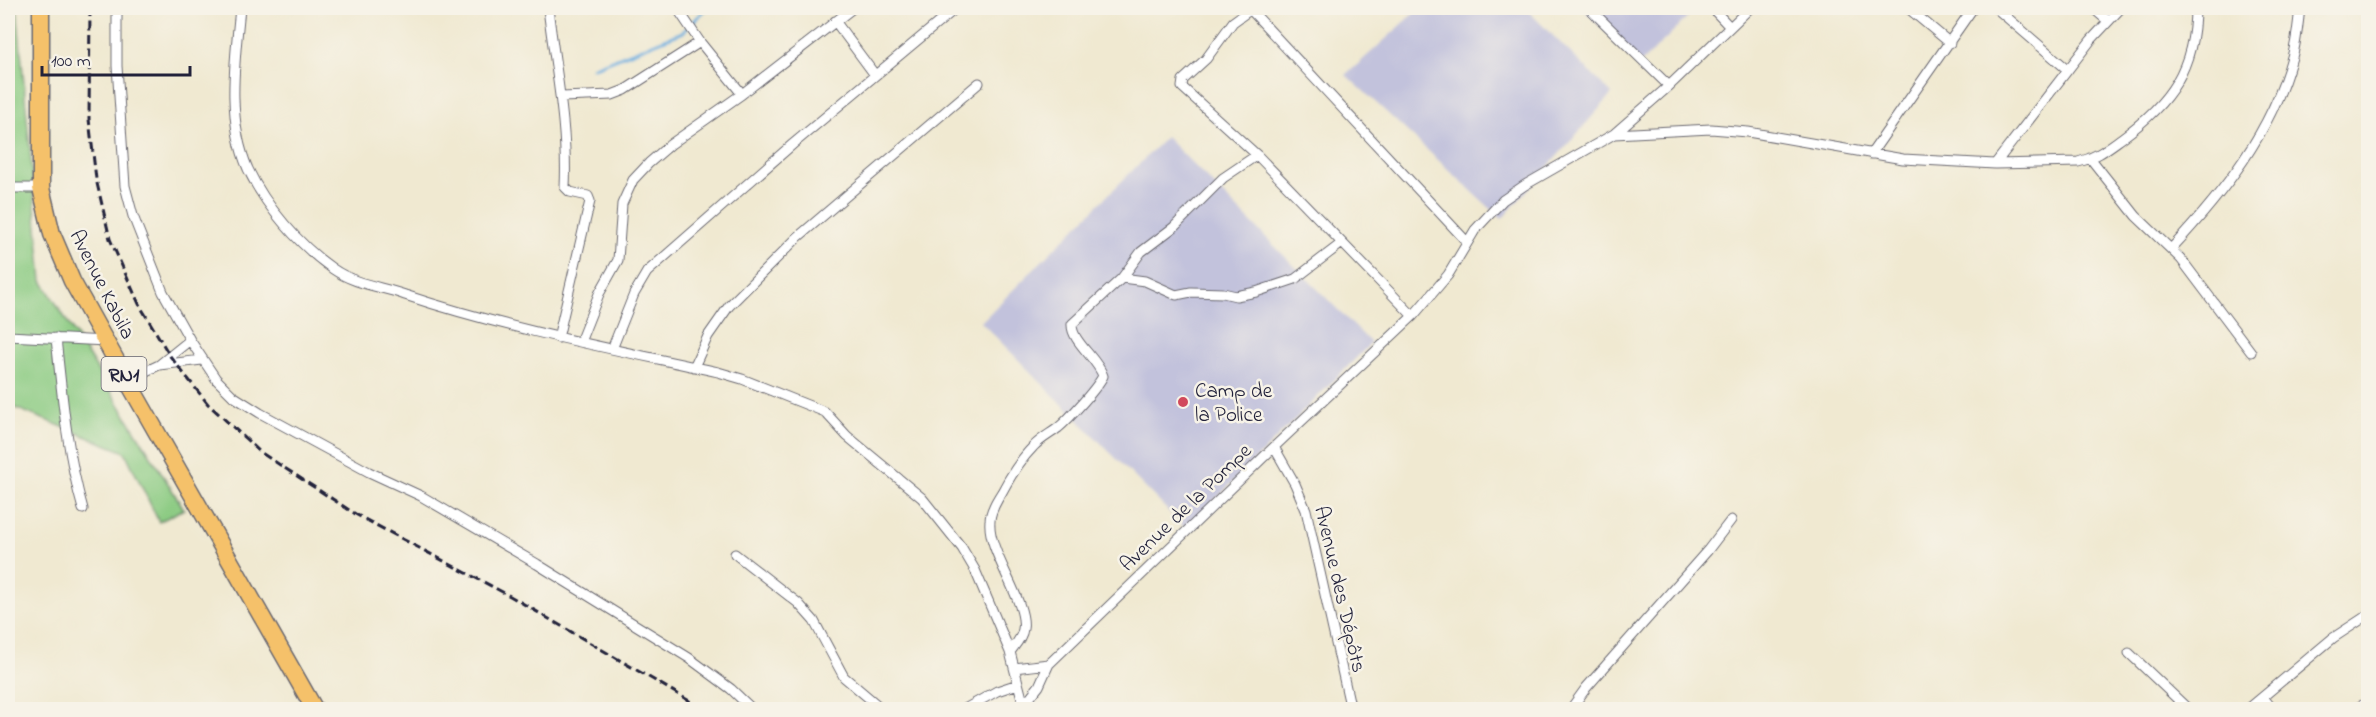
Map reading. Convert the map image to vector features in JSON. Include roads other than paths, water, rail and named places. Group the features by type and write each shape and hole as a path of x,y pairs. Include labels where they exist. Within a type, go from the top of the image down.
{"highway":[{"name":"Avenue Kabila","path":"41,8 41,188 52,234 72,280 127,380 315,710"}],"street":[{"path":"117,8 117,66 124,186 155,272 190,340 202,360 233,396 369,472 421,496 537,564 689,658 731,689 753,710"},
{"path":"240,8 234,94 237,130 248,168 265,199 310,250 333,269 365,285 558,338 742,379 825,412 852,441 922,498 955,540 975,570 1010,652 1025,707"},
{"path":"548,8 562,97 565,187 570,192 588,196 590,201 558,338"},
{"path":"677,8 700,42 742,94"},
{"path":"580,342 599,294 618,260 622,204 633,180 671,144 742,94 853,8"},
{"path":"612,349 634,294 647,272 956,8"},
{"path":"1413,316 1257,155 1182,87 1183,80 1206,58 1233,22 1250,8 1467,242"},
{"path":"1589,8 1669,86"},
{"path":"1712,8 1730,27"},
{"name":"Avenue de la Pompe","path":"1025,707 1039,686 1049,663 1413,316 1448,275 1475,230 1503,200 1614,134 1669,86 1749,8"},
{"path":"1908,8 1950,43"},
{"path":"1871,154 1973,8"},
{"path":"1996,8 2068,70"},
{"path":"2093,8 2108,21"},
{"path":"1995,164 2068,70 2121,8"},
{"path":"1614,134 1711,129 1748,132 1903,159 1995,164 2061,164 2091,159 2136,128 2173,91 2187,62 2195,31 2195,8"},
{"path":"2171,249 2233,178 2250,153 2284,83 2293,56 2300,8"},
{"path":"835,21 875,75"},
{"path":"562,97 612,94 625,90 700,42"},
{"path":"694,367 708,336 729,306 798,237 979,83"},
{"path":"1010,652 1020,639 1024,627 1022,615 996,551 990,530 990,518 996,502 1019,462 1033,446 1064,422 1102,380 1103,373 1075,335 1072,324 1122,278 1141,252 1174,227 1223,178 1257,155"},
{"path":"2091,159 2136,216 2171,249 2192,273 2251,352"},
{"path":"8,188 41,188"},
{"path":"1122,278 1145,280 1176,296 1206,291 1244,296 1295,279 1342,243"},
{"path":"8,336 106,341"},
{"path":"56,338 66,423 83,509"},
{"path":"127,380 159,365 190,340"},
{"path":"159,365 202,360"},
{"name":"Avenue des Dépôts","path":"1274,447 1295,484 1306,510 1352,710"},
{"path":"1570,710 1586,688 1708,550 1731,520"},
{"path":"735,554 798,603 814,621 844,676 884,710"},
{"path":"2247,710 2333,638 2368,615"},
{"path":"2129,653 2189,710"},
{"path":"1014,668 1049,663"},
{"path":"963,710 996,691 1018,684"},
{"path":"2263,697 2273,710"},
{"path":"2353,710 2368,702"}],"waterway":[{"path":"592,68 683,32 707,8"}],"railway":[{"path":"90,8 89,119 96,179 110,239 139,304 170,356 208,404 260,452 357,515 510,596 705,710"}],"place":[{"name":"Camp de la Police","path":"1183,402"}]}
